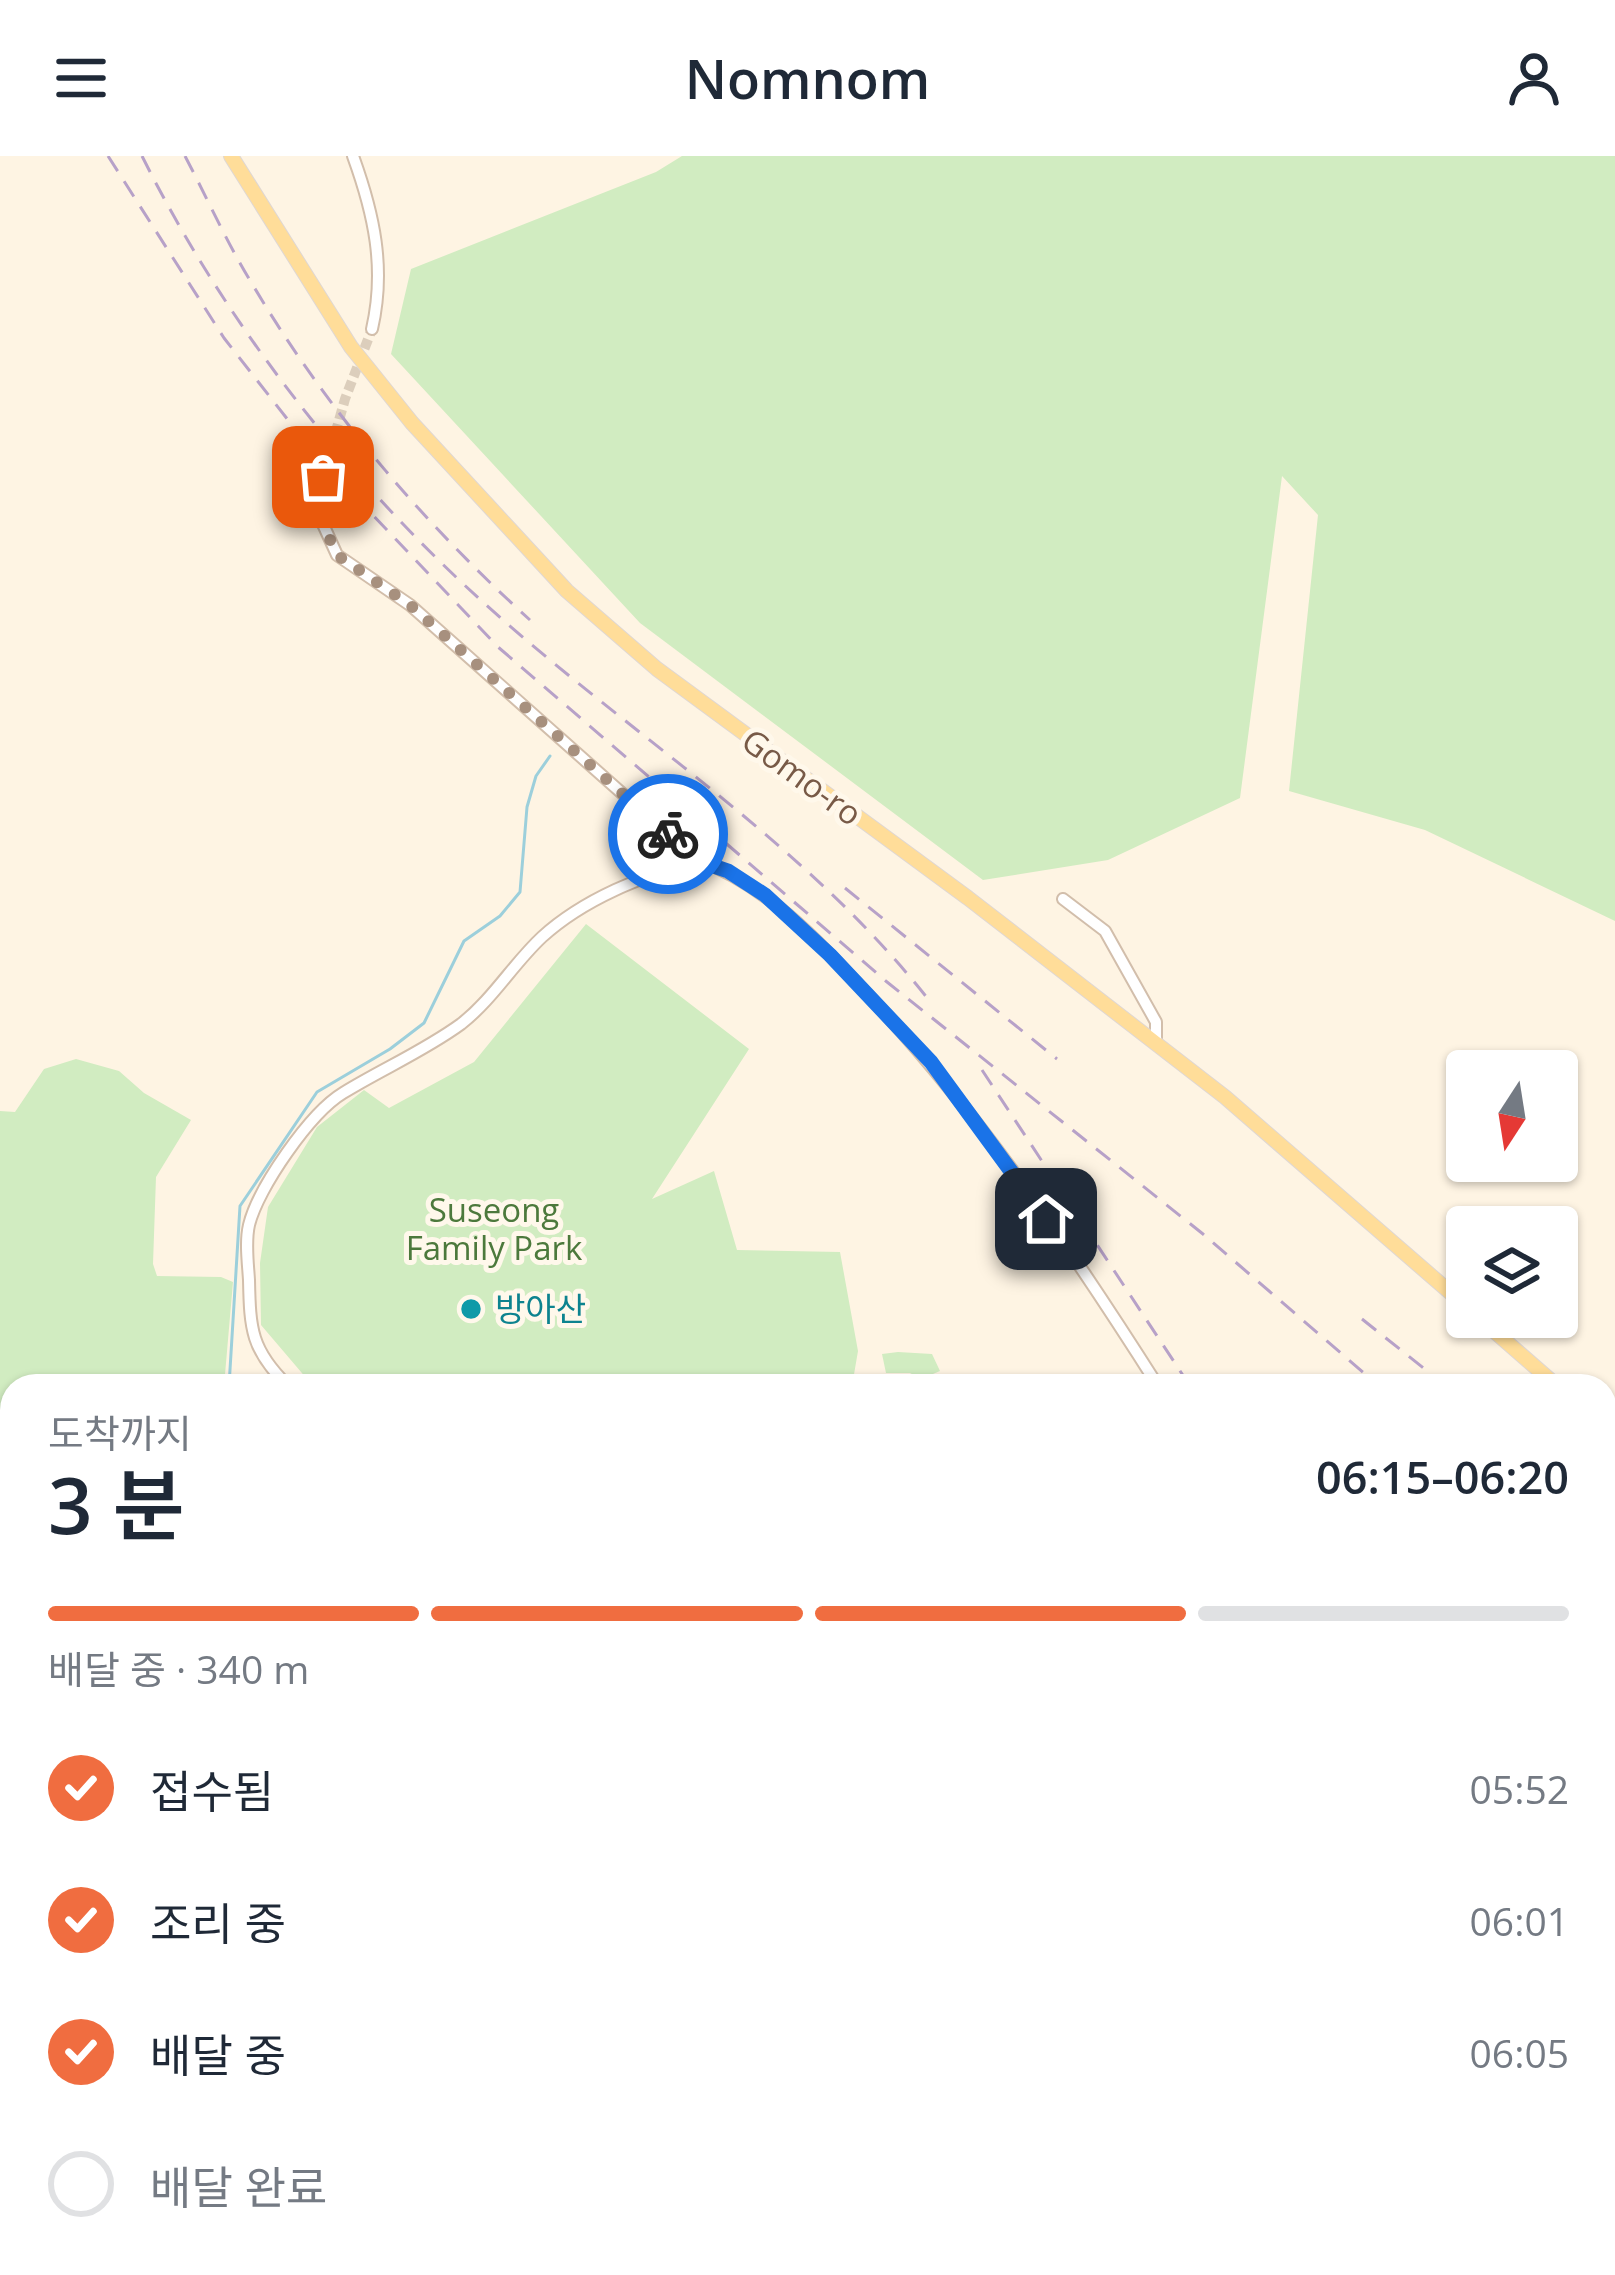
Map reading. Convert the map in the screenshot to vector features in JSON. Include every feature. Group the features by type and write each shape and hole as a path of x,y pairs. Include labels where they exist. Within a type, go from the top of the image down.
{"main road":[{"name":"Gomo-ro","path":"231,156 351,346 412,423 567,591 657,668 968,898 1225,1097 1446,1289"},
{"path":"1502,1338 1543,1374"}],"street":[{"path":"353,156 377,235 380,270 372,329"},
{"path":"323,477 322,522 337,555 410,605 696,860 738,877 791,917 931,1062 982,1127 1150,1374"},
{"path":"277,1374 250,1332 247,1230 303,1132 340,1095 463,1023 561,922 610,891 696,860"},
{"path":"1063,899 1105,931 1156,1022 1156,1043"}],"green space":[{"path":"682,156 1615,156 1615,921 1425,830 1289,791 1318,515 1282,476 1240,798 1108,860 983,880 640,623 391,354 411,269 656,172"},
{"name":"Suseong Family Park","path":"586,924 749,1049 652,1199 714,1171 737,1250 840,1252 858,1351 854,1374 303,1374 261,1325 260,1263 268,1207 317,1127 364,1090 389,1108 474,1062"},
{"path":"76,1059 119,1071 144,1093 191,1120 156,1177 153,1264 157,1276 221,1277 233,1282 225,1374 0,1374 0,1111 15,1112 44,1069"},
{"path":"882,1354 932,1354 940,1371 886,1373"}],"waterway":[{"path":"230,1374 240,1206 317,1092 424,1023 464,941 500,916 520,892 527,807 536,776 550,756"}],"tunnel":[{"path":"323,477 345,399 372,329"}],"railway":[{"path":"108,156 224,338 313,452 498,647 887,982 1203,1234 1365,1374"},
{"path":"142,156 211,279 251,338 385,505 485,604 827,890 928,999"},
{"path":"185,156 254,287 345,421 452,545 530,620"},
{"path":"845,888 1057,1059"},
{"path":"982,1070 1182,1374"},
{"path":"1362,1319 1431,1374"}],"way so far":[{"path":"323,477 322,522 337,555 410,605 668,834"}],"place":[{"name":"방아산","path":"471,1309"}],"route":[{"path":"668,834 696,860 728,871 765,895 830,955 931,1062 1046,1219"}]}
